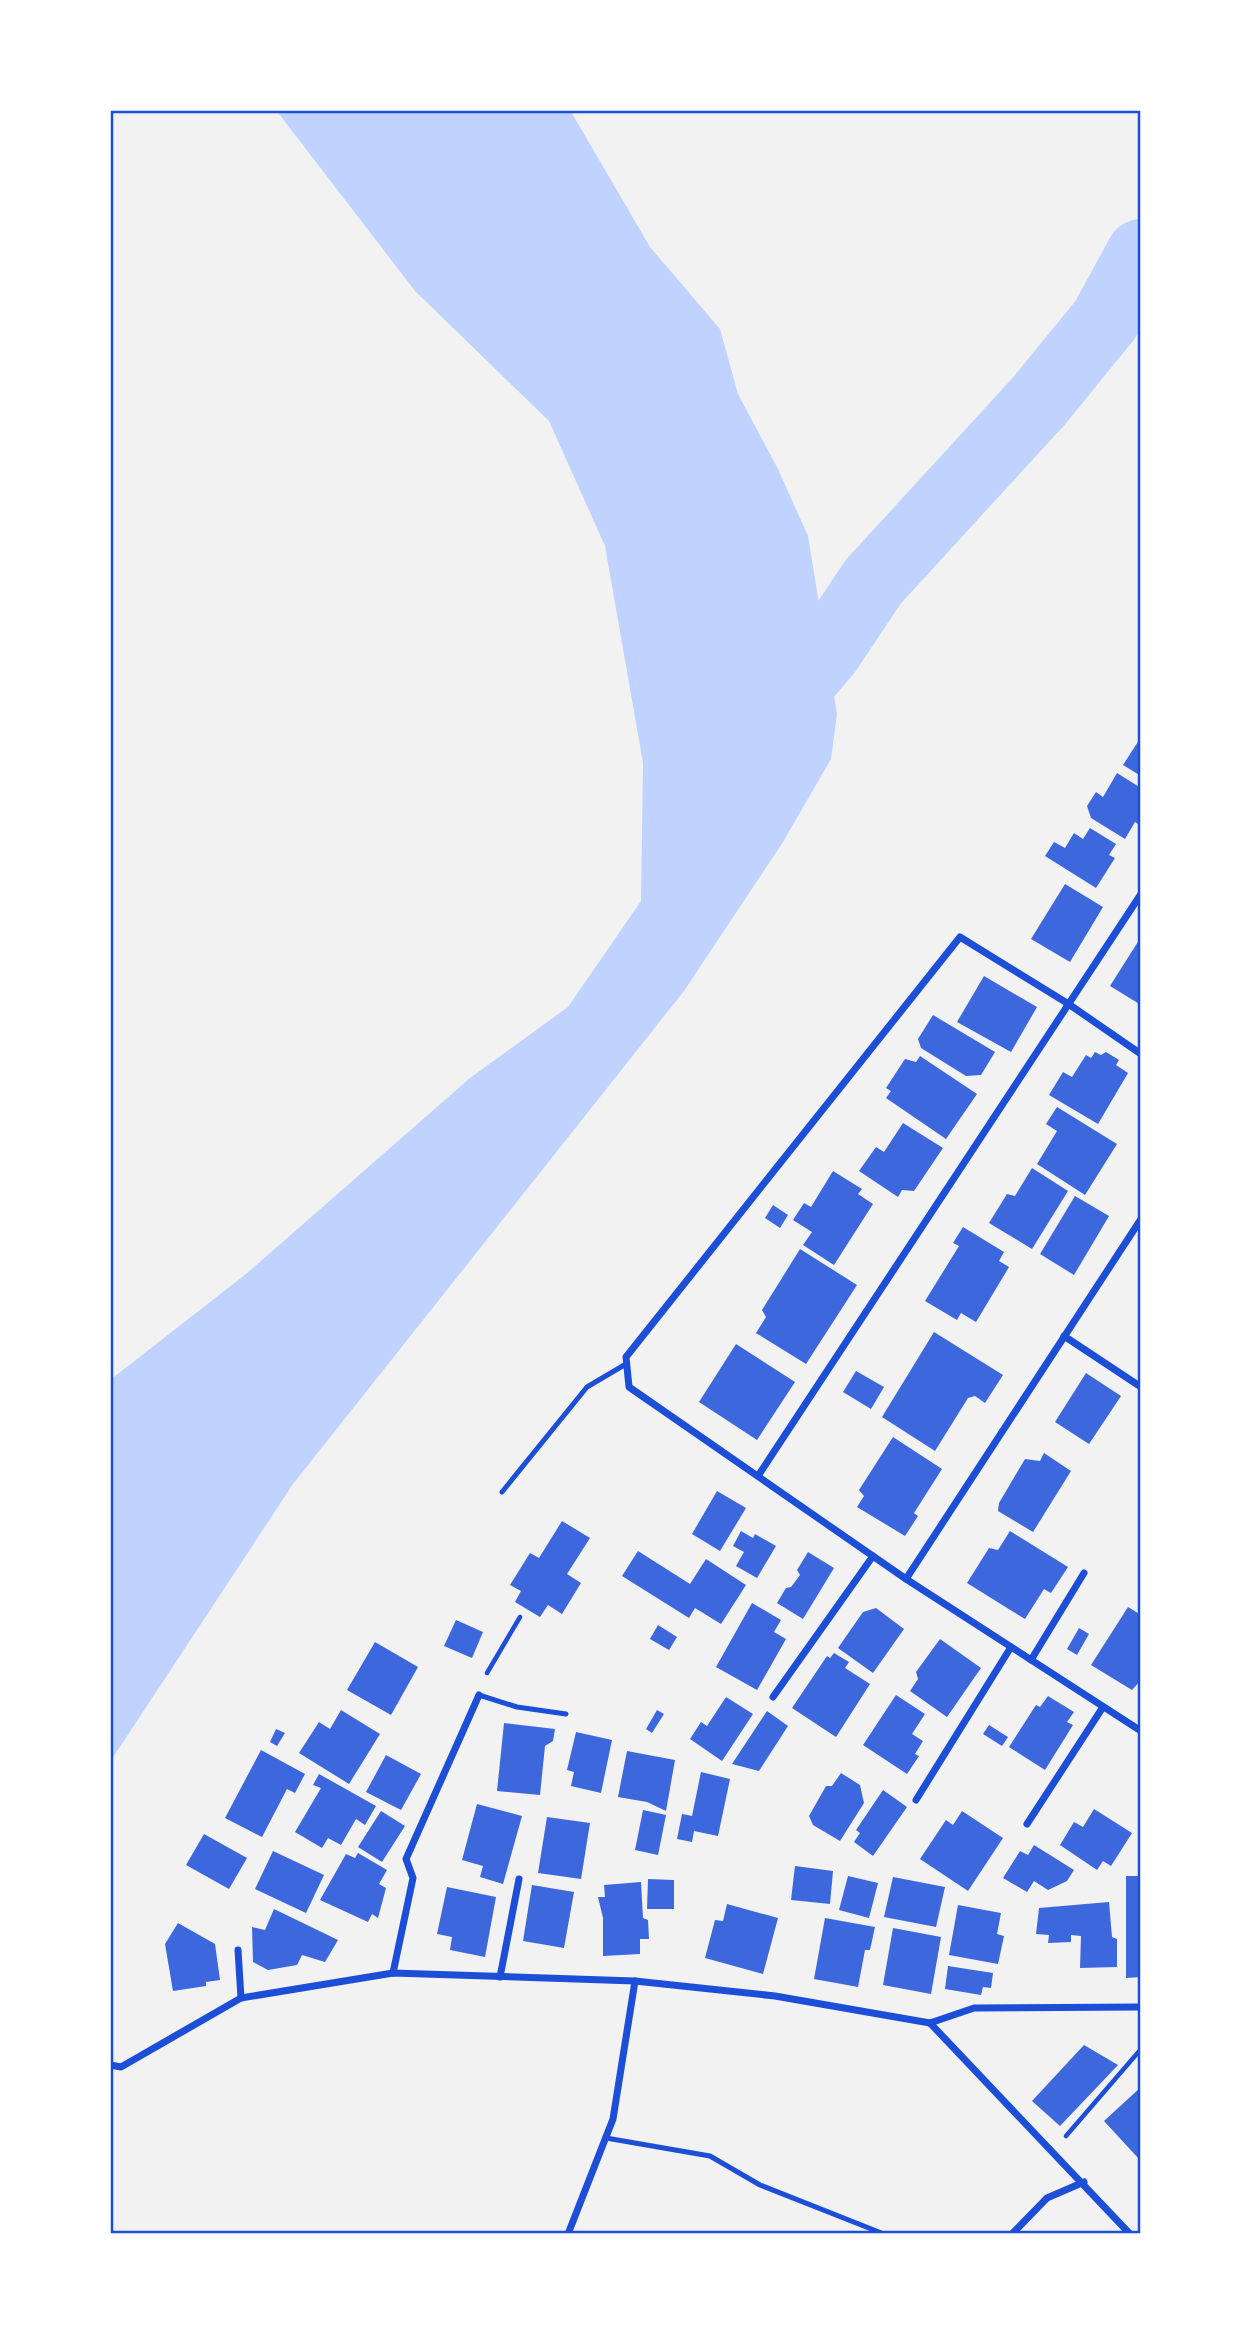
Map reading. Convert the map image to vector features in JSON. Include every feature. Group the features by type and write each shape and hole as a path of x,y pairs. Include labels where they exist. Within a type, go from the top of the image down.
{"street":[{"path":"758,1476 1141,894"},
{"path":"1141,1054 1067,1003 960,937 626,1357 629,1387 906,1579 1141,1731"},
{"path":"906,1579 1141,1219"},
{"path":"1064,1336 1141,1387"},
{"path":"773,1697 873,1556"},
{"path":"1031,1660 1084,1573"},
{"path":"916,1800 1011,1647"},
{"path":"393,1973 413,1878 406,1859 479,1695"},
{"path":"1027,1824 1103,1707"},
{"path":"500,1977 519,1879"},
{"path":"238,1950 241,1998"},
{"path":"110,2065 121,2067 241,1998 393,1973 635,1981 775,1996 930,2023 974,2008 1141,2007"},
{"path":"568,2234 613,2119 635,1981"},
{"path":"930,2023 1054,2150 1130,2234"},
{"path":"1012,2234 1047,2198 1084,2182"}],"lane":[{"path":"502,1492 587,1387 626,1364"},
{"path":"479,1695 517,1707 566,1714"},
{"path":"606,2138 710,2156 760,2185 884,2234"}],"path":[{"path":"479,1695 481,1682 520,1617"},
{"path":"1054,2150 1141,2049"}],"water":[{"path":"276,110 570,110 650,247 720,329 738,394 778,469 808,536 837,714 831,759 783,842 684,991 293,1484 110,1762 110,1380 246,1274 470,1078 568,1007 641,901 643,763 605,546 549,421 415,291"}],"building":[{"path":"1141,737 1141,776 1123,765"},
{"path":"1117,773 1141,788 1141,826 1135,822 1125,839 1091,818 1087,806 1096,792 1103,797"},
{"path":"1090,828 1116,844 1109,855 1115,858 1096,888 1045,856 1054,842 1065,848 1074,833 1083,839"},
{"path":"1065,884 1103,907 1070,962 1031,939"},
{"path":"1141,937 1141,1005 1110,986"},
{"path":"984,976 1037,1007 1011,1052 957,1022"},
{"path":"933,1015 995,1052 981,1075 966,1076 921,1048 918,1039"},
{"path":"1095,1052 1101,1055 1106,1052 1119,1060 1116,1065 1128,1073 1098,1124 1049,1095 1063,1072 1072,1077 1086,1055 1091,1058"},
{"path":"920,1056 977,1094 946,1139 886,1098 891,1091 886,1088 905,1059 916,1062"},
{"path":"1057,1107 1117,1144 1085,1195 1037,1164 1057,1131 1046,1124"},
{"path":"903,1123 943,1148 914,1191 902,1190 898,1197 859,1171 876,1147 884,1152"},
{"path":"1032,1168 1068,1191 1032,1249 989,1223 1007,1194 1015,1196"},
{"path":"833,1171 862,1189 858,1194 873,1204 834,1265 803,1245 812,1232 793,1220 804,1203 811,1207"},
{"path":"1075,1196 1109,1216 1074,1275 1040,1254"},
{"path":"773,1205 788,1215 780,1228 765,1218"},
{"path":"963,1227 1004,1252 999,1261 1009,1267 976,1322 961,1313 957,1320 925,1301 959,1246 953,1243"},
{"path":"800,1249 857,1285 806,1364 756,1333 766,1317 762,1310"},
{"path":"934,1332 1003,1375 985,1403 975,1396 968,1398 935,1451 882,1417"},
{"path":"736,1344 795,1382 757,1440 699,1402"},
{"path":"856,1371 884,1387 871,1409 843,1392"},
{"path":"1086,1373 1121,1396 1089,1444 1055,1422"},
{"path":"893,1437 942,1469 914,1513 918,1516 905,1536 857,1507 864,1496 859,1490"},
{"path":"1044,1453 1071,1471 1033,1532 998,1511 999,1503 1025,1459 1040,1461"},
{"path":"717,1491 746,1508 720,1551 692,1534"},
{"path":"562,1521 590,1538 567,1574 581,1583 562,1614 548,1605 540,1617 515,1602 521,1591 510,1585 530,1553 539,1558"},
{"path":"741,1531 753,1538 755,1534 776,1546 757,1578 736,1566 744,1552 733,1546"},
{"path":"1010,1531 1068,1567 1051,1593 1044,1589 1025,1619 967,1583 989,1548 998,1550"},
{"path":"638,1551 690,1584 706,1559 746,1585 721,1624 695,1608 689,1618 622,1576"},
{"path":"808,1552 834,1568 803,1619 777,1603 786,1588 791,1587 800,1575 797,1570"},
{"path":"752,1603 781,1620 774,1632 786,1639 757,1690 716,1667"},
{"path":"1128,1607 1141,1615 1141,1680 1132,1690 1091,1665"},
{"path":"876,1608 904,1629 873,1673 838,1648 863,1612"},
{"path":"456,1620 483,1632 472,1658 444,1646"},
{"path":"658,1625 677,1637 669,1650 650,1639"},
{"path":"1079,1628 1089,1634 1077,1655 1067,1649"},
{"path":"940,1639 981,1668 947,1717 910,1691 918,1679 916,1672"},
{"path":"375,1642 418,1667 391,1715 347,1690"},
{"path":"834,1653 849,1662 845,1668 870,1684 836,1737 792,1708 827,1656 830,1658"},
{"path":"896,1695 925,1714 912,1734 923,1741 915,1754 919,1756 907,1774 863,1745"},
{"path":"1048,1696 1074,1712 1067,1722 1073,1725 1045,1770 1009,1747 1036,1705 1040,1707"},
{"path":"726,1697 753,1714 722,1761 690,1739 701,1722 707,1726"},
{"path":"341,1710 380,1734 349,1784 299,1753 319,1722 330,1729"},
{"path":"657,1710 664,1714 652,1733 646,1729"},
{"path":"767,1711 788,1726 759,1771 732,1764"},
{"path":"504,1723 555,1729 553,1741 545,1746 540,1795 497,1791"},
{"path":"989,1725 1008,1737 1002,1746 983,1734"},
{"path":"276,1729 285,1733 277,1746 270,1742"},
{"path":"576,1732 612,1740 601,1793 571,1786 574,1772 567,1770"},
{"path":"261,1750 305,1774 295,1793 287,1789 262,1837 225,1818"},
{"path":"627,1751 675,1760 666,1811 647,1802 618,1797"},
{"path":"386,1755 421,1774 401,1810 366,1792"},
{"path":"701,1772 730,1779 718,1836 694,1831 692,1842 677,1839 682,1814 692,1816"},
{"path":"841,1773 860,1785 864,1803 840,1841 813,1825 809,1816 826,1786 832,1786"},
{"path":"319,1774 376,1806 365,1825 356,1819 341,1845 328,1838 322,1848 295,1832 321,1788 313,1785"},
{"path":"883,1790 907,1807 873,1856 854,1842 860,1833 856,1830"},
{"path":"477,1804 522,1816 503,1884 480,1877 483,1866 462,1860"},
{"path":"1094,1809 1132,1833 1111,1866 1103,1861 1097,1870 1060,1845 1074,1822 1083,1827"},
{"path":"643,1810 666,1815 658,1855 635,1850"},
{"path":"381,1811 405,1826 382,1862 358,1847"},
{"path":"962,1811 1003,1838 968,1891 920,1859 946,1820 953,1825"},
{"path":"547,1817 590,1823 581,1879 538,1873"},
{"path":"204,1834 247,1858 229,1889 186,1865"},
{"path":"1034,1845 1074,1870 1067,1881 1048,1890 1034,1881 1027,1892 1003,1878 1020,1851 1028,1855"},
{"path":"273,1851 324,1875 306,1913 255,1889"},
{"path":"358,1853 387,1870 379,1884 386,1888 378,1918 372,1914 368,1922 320,1900 346,1854 355,1858"},
{"path":"795,1866 833,1871 830,1904 791,1900"},
{"path":"848,1876 878,1883 869,1918 839,1910"},
{"path":"1126,1876 1141,1876 1141,1977 1126,1978"},
{"path":"893,1877 945,1887 936,1927 884,1917"},
{"path":"648,1879 674,1880 674,1909 647,1909"},
{"path":"641,1882 643,1918 648,1920 649,1939 640,1939 640,1954 603,1956 603,1918 598,1897 605,1897 604,1885"},
{"path":"532,1885 574,1892 564,1948 523,1941"},
{"path":"447,1887 496,1897 485,1957 450,1950 452,1937 437,1934"},
{"path":"1109,1902 1112,1937 1117,1939 1117,1967 1080,1968 1081,1936 1071,1935 1071,1942 1048,1943 1049,1935 1036,1934 1039,1908"},
{"path":"727,1904 778,1918 763,1974 705,1958 715,1920 723,1921"},
{"path":"958,1905 1001,1913 997,1934 1004,1936 998,1964 949,1955"},
{"path":"274,1909 338,1940 325,1962 302,1955 297,1965 268,1970 253,1962 252,1927 265,1930"},
{"path":"825,1918 875,1927 870,1950 865,1950 858,1987 814,1979"},
{"path":"178,1923 215,1944 220,1980 206,1982 206,1986 173,1991 165,1944"},
{"path":"893,1928 941,1937 931,1994 883,1985"},
{"path":"948,1966 993,1973 991,1988 983,1987 981,1995 945,1989"},
{"path":"1084,2045 1118,2065 1060,2126 1032,2101"},
{"path":"1141,2087 1141,2158 1139,2159 1104,2121"}],"waterway":[{"path":"755,714 788,697 827,651 873,582 1039,401 1105,320 1141,254"}]}
